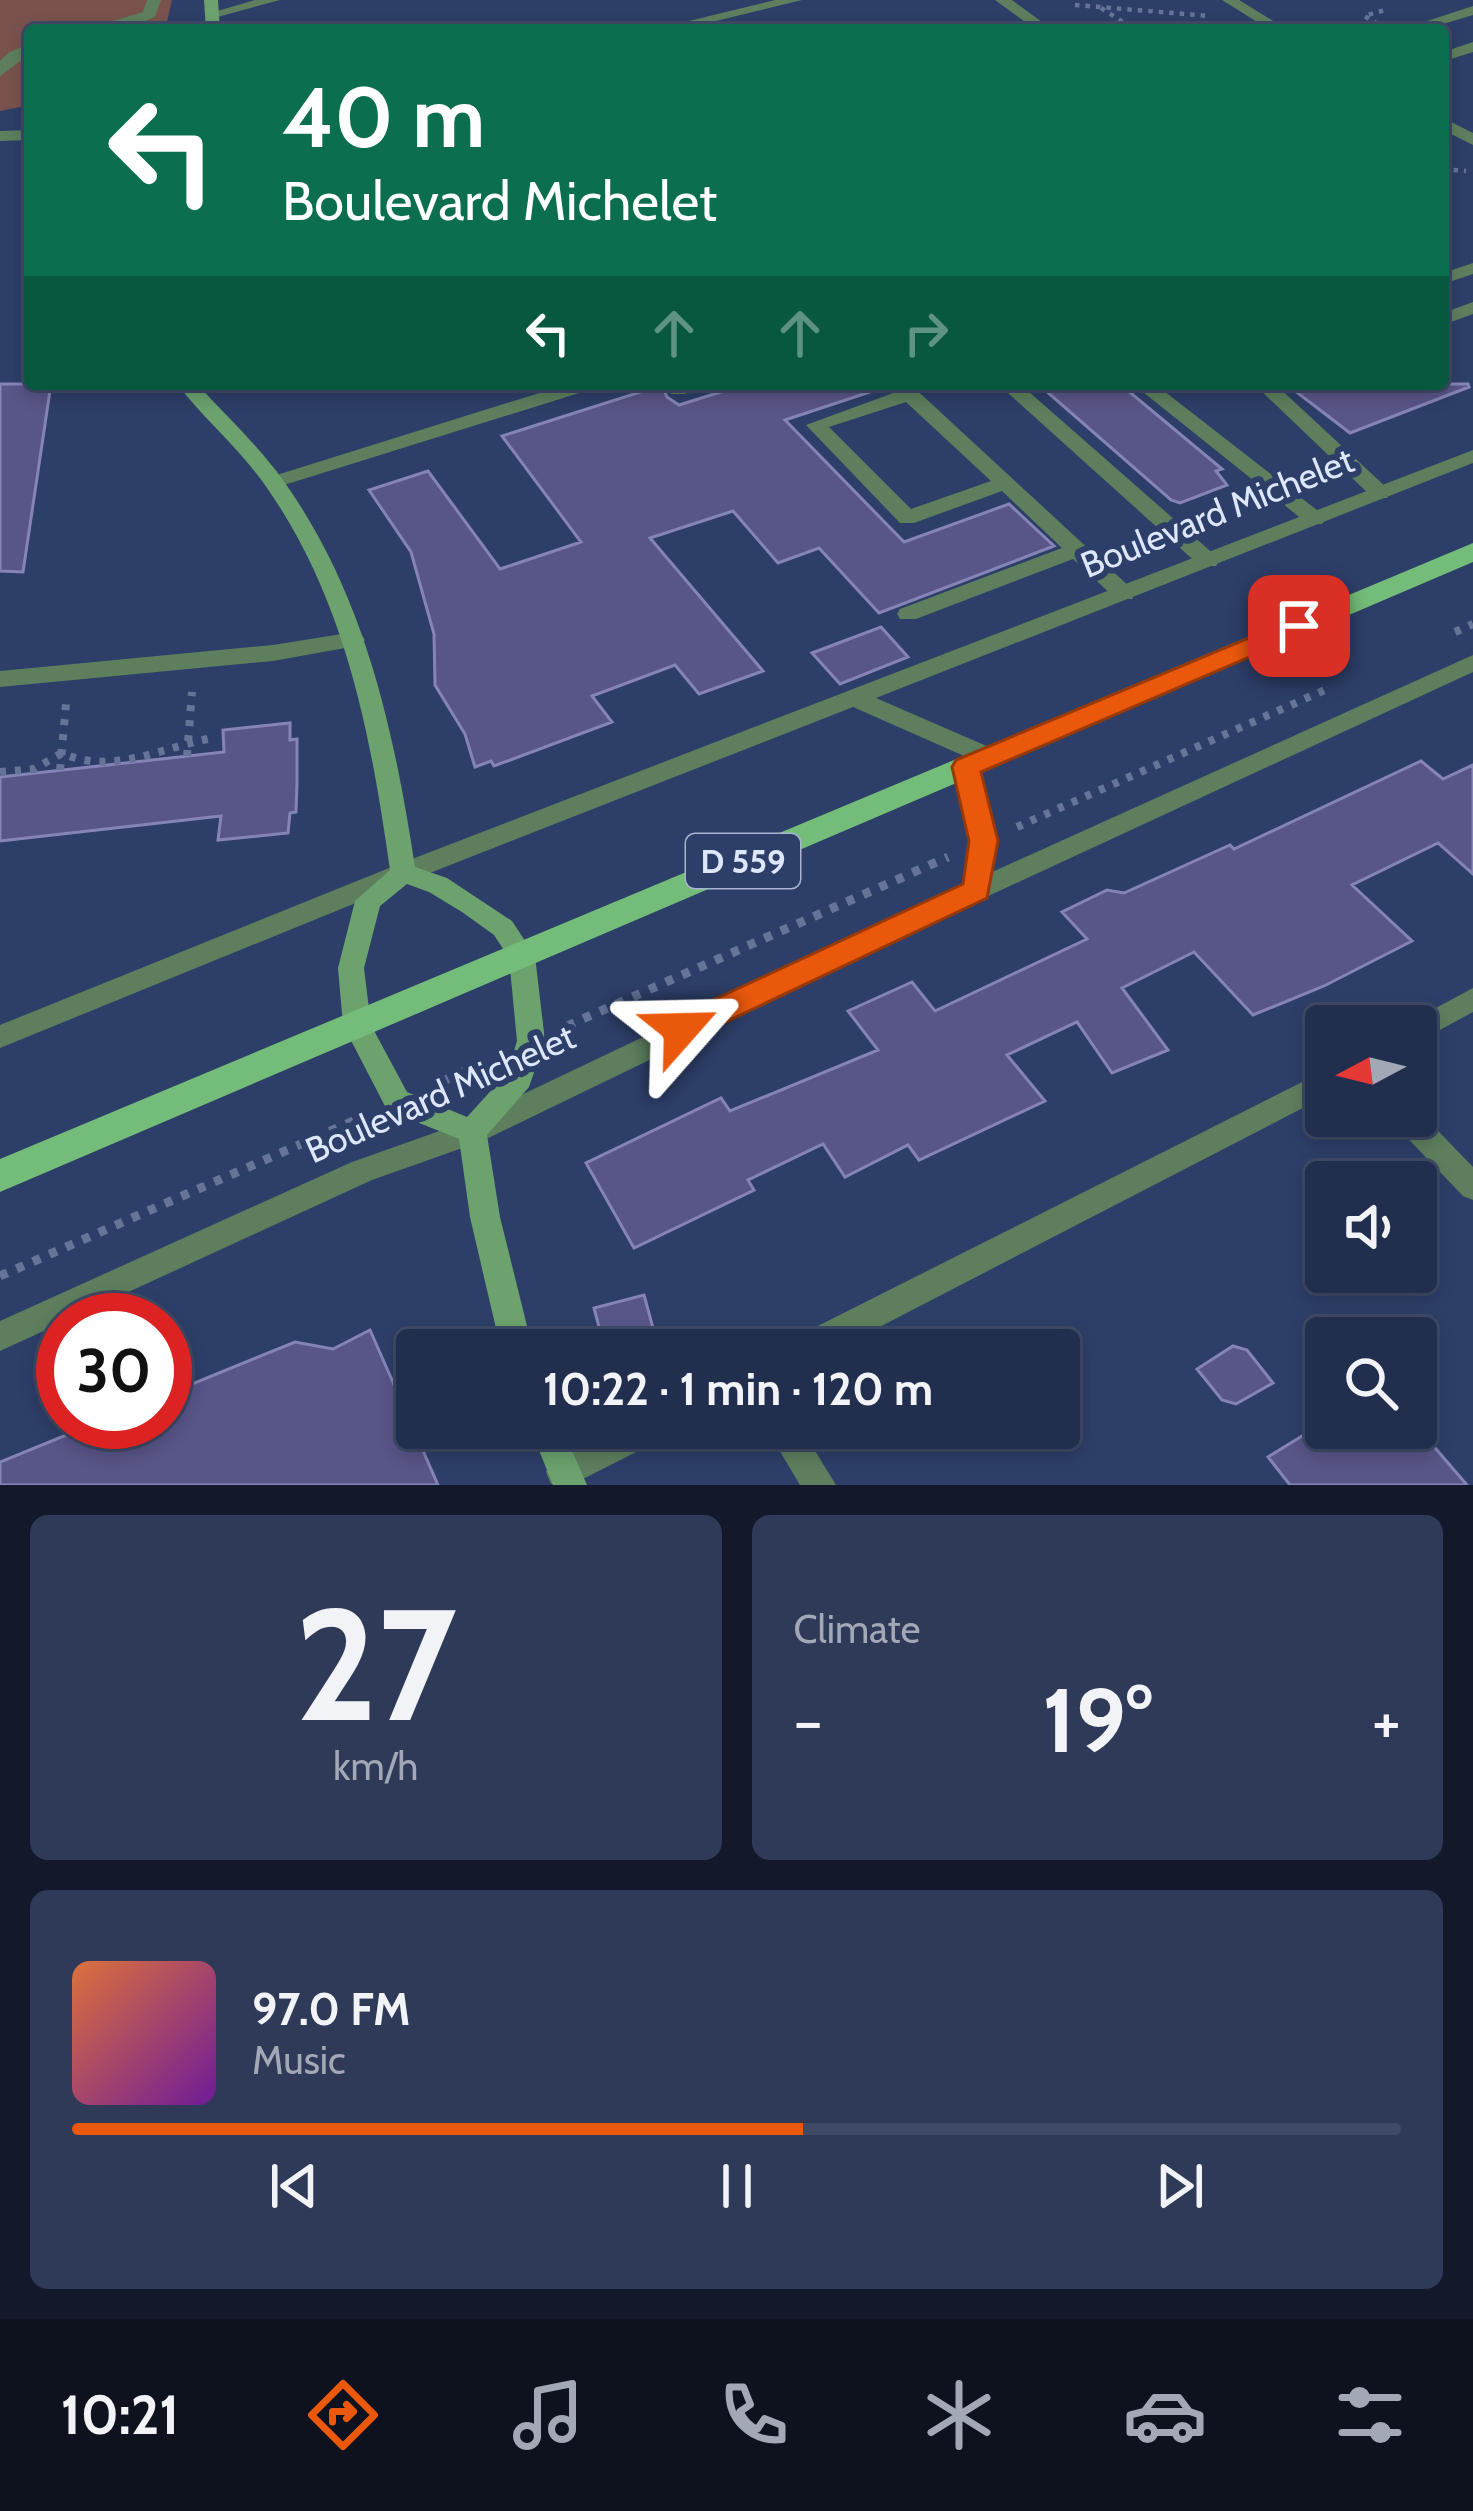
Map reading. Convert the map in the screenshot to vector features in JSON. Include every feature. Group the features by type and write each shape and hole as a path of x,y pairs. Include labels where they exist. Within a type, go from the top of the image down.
{"main road":[{"name":"D 559","path":"0,1176 1473,552"}],"street":[{"path":"128,24 150,14 154,0"},
{"path":"213,14 273,0"},
{"path":"696,0 719,17"},
{"path":"687,24 795,0"},
{"path":"1002,0 1037,24"},
{"path":"1229,0 1271,24"},
{"path":"1424,24 1473,6"},
{"path":"0,70 24,51"},
{"path":"193,390 274,482 328,572 354,640 392,799 404,873"},
{"path":"274,482 568,390"},
{"path":"902,390 816,425 907,518 1005,483"},
{"path":"905,390 1124,594"},
{"path":"1015,390 1208,561"},
{"path":"1151,390 1315,518"},
{"path":"1270,390 1380,493"},
{"name":"Boulevard Michelet","path":"0,1037 404,873 1473,456"},
{"path":"908,614 1076,550"},
{"path":"0,679 354,640"},
{"name":"Boulevard Michelet","path":"0,1336 362,1171 472,1132 977,890 1473,663"},
{"path":"856,699 977,762 984,841 977,890"},
{"path":"404,873 470,904 503,928 522,956 531,1041 519,1079 472,1132"},
{"path":"404,873 368,901 351,968 357,1025 397,1101 472,1132"},
{"path":"1437,1020 1473,999"},
{"path":"844,1329 1305,1093"},
{"path":"472,1132 485,1217 512,1329"},
{"path":"1425,1137 1473,1187"},
{"path":"555,1449 567,1478 615,1449"},
{"path":"795,1449 818,1485"}],"path":[{"path":"1090,1 1126,24"},
{"path":"1075,5 1264,20"},
{"path":"1452,634 1473,624"},
{"path":"187,756 195,660"},
{"path":"60,770 69,673"},
{"path":"1004,833 1345,681"},
{"path":"62,753 77,763 161,754 188,740 213,738"},
{"path":"0,772 34,769 62,753"},
{"path":"557,1030 950,856"},
{"path":"420,1091 497,1057"},
{"path":"0,1276 357,1119"}],"shaded area":[{"path":"0,0 172,0 166,24 24,24 24,106 0,111"}],"building":[{"path":"0,384 24,384 24,390 50,390 23,572 0,571"},
{"path":"1449,384 1468,384 1469,387 1350,433 1294,390 1449,390"},
{"path":"646,390 664,390 679,405 727,390 870,390 785,420 904,542 1009,504 1054,546 879,613 819,548 778,563 733,511 650,538 763,671 699,694 675,665 592,696 612,722 494,766 491,761 475,767 465,734 435,685 434,634 411,552 369,490 428,471 500,569 581,542 502,436"},
{"path":"1045,390 1127,390 1222,469 1216,471 1227,485 1180,503"},
{"path":"881,627 908,657 840,684 812,653"},
{"path":"290,723 290,740 297,739 297,783 296,812 290,813 288,833 218,840 221,816 0,841 0,777 224,752 223,730"},
{"path":"1421,761 1443,779 1473,765 1473,874 1438,843 1352,885 1412,941 1324,986 1253,1015 1194,952 1122,988 1168,1050 1112,1073 1077,1022 1007,1055 1045,1101 919,1160 908,1145 845,1177 823,1144 748,1180 754,1190 634,1248 586,1163 721,1098 730,1111 878,1050 848,1011 912,982 935,1011 1087,939 1062,912 1107,890 1124,893 1230,845 1234,849"},
{"path":"644,1295 653,1329 600,1329 594,1308"},
{"path":"370,1330 396,1389 396,1449 422,1449 438,1485 0,1485 0,1462 36,1447 192,1449 192,1384 295,1342 333,1349"},
{"path":"1233,1346 1247,1350 1273,1383 1236,1404 1222,1400 1197,1369"},
{"path":"1305,1434 1305,1449 1436,1449 1467,1485 1290,1485 1268,1457"}],"route":[{"path":"681,1029 977,890 984,841 966,767 1299,626"}]}
